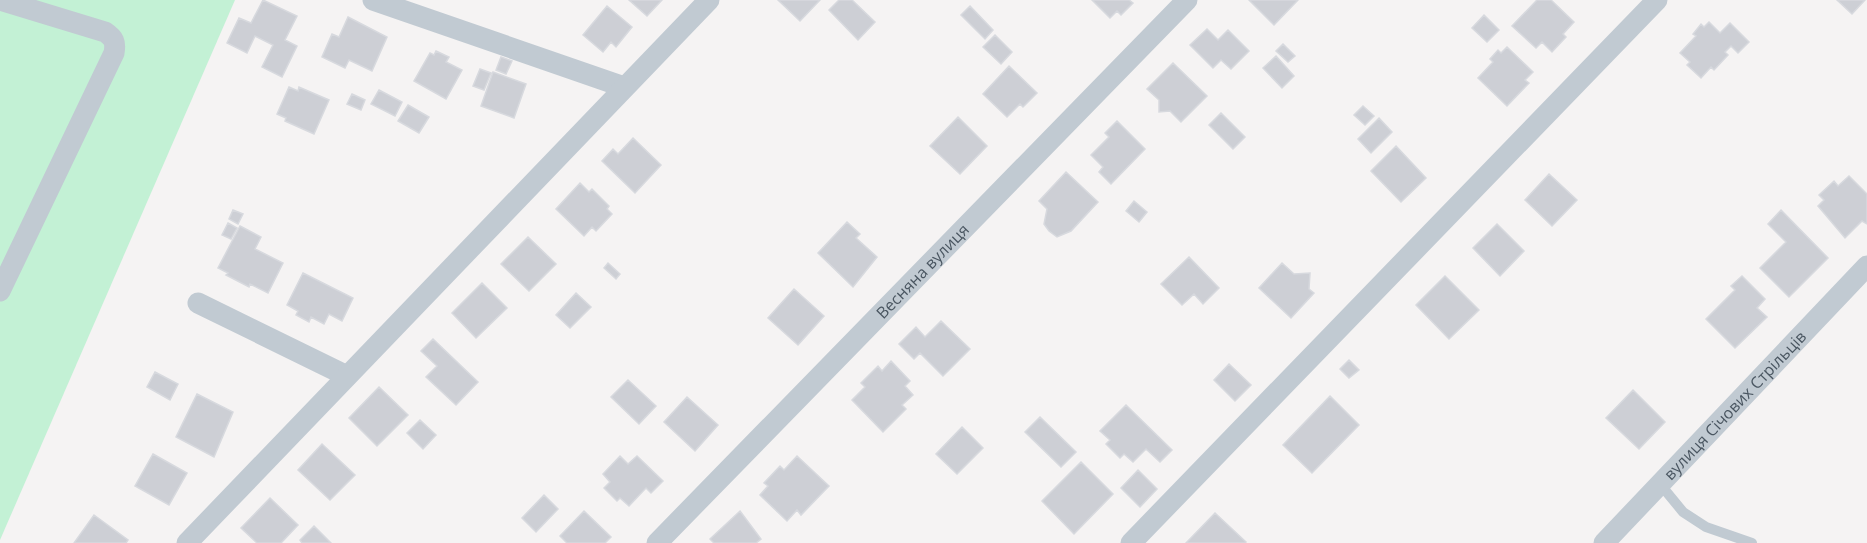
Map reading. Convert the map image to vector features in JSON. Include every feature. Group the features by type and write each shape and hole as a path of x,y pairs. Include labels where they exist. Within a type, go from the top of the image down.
{"street":[{"path":"0,0 105,32 112,36 116,44 114,53 0,291"},
{"path":"373,0 624,87"},
{"path":"187,543 709,0"},
{"name":"Весняна вулиця","path":"657,543 1187,0"},
{"path":"1131,543 1657,0"},
{"name":"вулиця Січових Стрільців","path":"1604,543 1867,266"},
{"path":"198,303 347,376"}],"lane":[{"path":"1660,484 1683,512 1706,527 1752,543"}],"green space":[{"path":"0,0 235,0 0,540"}],"building":[{"path":"263,0 297,16 285,40 297,46 282,77 262,67 273,45 255,36 247,53 227,43 239,18 251,23"},
{"path":"629,0 662,0 647,16"},
{"path":"778,0 820,0 800,21"},
{"path":"839,0 852,0 875,22 858,40 829,10"},
{"path":"1092,0 1129,0 1133,3 1121,15 1117,11 1110,18"},
{"path":"1249,0 1298,0 1274,25"},
{"path":"1537,0 1551,0 1574,22 1563,34 1566,37 1552,52 1542,42 1536,48 1512,26"},
{"path":"1837,0 1865,0 1852,14"},
{"path":"607,6 632,27 616,47 611,42 603,52 583,35"},
{"path":"970,6 993,30 985,39 961,15"},
{"path":"1484,15 1499,30 1487,42 1472,28"},
{"path":"348,17 387,37 372,71 349,60 345,68 322,57 332,34 339,37"},
{"path":"1709,22 1720,33 1730,23 1749,42 1738,53 1731,46 1725,52 1728,55 1714,70 1711,67 1701,78 1687,65 1690,62 1680,53 1696,36 1693,34 1701,24 1704,27"},
{"path":"1207,29 1218,40 1228,30 1249,51 1231,69 1221,60 1213,68 1190,45"},
{"path":"995,35 1012,52 1001,64 983,47"},
{"path":"1283,44 1295,56 1288,62 1276,51"},
{"path":"1507,47 1533,72 1525,80 1529,83 1507,106 1478,78 1493,62 1490,59 1498,50 1501,53"},
{"path":"436,51 449,57 446,62 462,70 446,99 414,81 430,53 434,55"},
{"path":"1276,56 1294,76 1282,88 1263,68"},
{"path":"501,57 512,61 506,74 496,70"},
{"path":"1173,63 1207,96 1181,122 1170,111 1159,112 1159,100 1147,89"},
{"path":"1009,66 1037,93 1023,107 1020,104 1007,117 983,94"},
{"path":"480,69 491,73 484,90 473,86"},
{"path":"493,72 526,84 514,118 481,106"},
{"path":"289,87 298,91 299,87 329,100 314,134 285,121 286,118 277,114"},
{"path":"379,90 402,102 395,116 371,104"},
{"path":"352,94 365,100 361,110 347,104"},
{"path":"408,105 429,117 419,133 398,121"},
{"path":"1363,106 1374,116 1365,125 1354,115"},
{"path":"1221,113 1245,137 1233,149 1209,125"},
{"path":"958,117 987,146 960,174 930,146"},
{"path":"1379,118 1392,132 1371,153 1358,139"},
{"path":"1117,121 1145,149 1111,184 1099,172 1103,167 1091,155 1109,137 1105,133"},
{"path":"633,138 661,165 635,193 602,161 613,149 618,154"},
{"path":"1396,146 1426,178 1401,202 1371,171"},
{"path":"1066,172 1098,202 1071,231 1057,237 1044,224 1047,209 1039,201"},
{"path":"1549,174 1577,200 1552,226 1525,200"},
{"path":"1849,176 1867,194 1867,224 1862,221 1845,238 1818,206 1824,200 1819,195 1834,181 1838,186"},
{"path":"580,183 589,192 592,189 609,206 607,209 612,214 596,231 592,227 584,236 556,209"},
{"path":"1134,201 1147,212 1139,222 1126,211"},
{"path":"233,210 243,214 238,224 229,219"},
{"path":"1781,210 1828,258 1789,297 1760,268 1786,242 1768,224"},
{"path":"847,222 860,234 856,238 877,257 853,287 818,253"},
{"path":"228,223 237,228 231,239 222,235"},
{"path":"1497,224 1524,251 1500,276 1473,248"},
{"path":"240,226 261,237 255,249 283,263 268,293 250,284 249,287 218,268"},
{"path":"528,237 556,264 529,291 501,264"},
{"path":"1189,257 1219,288 1203,304 1194,294 1182,305 1161,284"},
{"path":"608,263 620,274 616,279 604,268"},
{"path":"1282,263 1294,274 1310,273 1309,289 1314,293 1291,318 1259,288"},
{"path":"303,273 353,298 342,321 329,314 324,324 311,317 309,322 296,315 298,311 287,305"},
{"path":"1445,276 1479,310 1449,339 1416,305"},
{"path":"1742,276 1765,299 1757,308 1767,317 1735,348 1706,319 1735,290 1731,286"},
{"path":"482,283 507,308 476,338 452,313"},
{"path":"794,289 824,316 798,345 768,318"},
{"path":"576,293 591,307 570,328 556,315"},
{"path":"941,321 970,349 943,376 920,353 914,359 899,344 916,327 925,337"},
{"path":"433,339 478,382 456,405 426,377 437,366 421,351"},
{"path":"1349,360 1359,370 1349,378 1340,369"},
{"path":"891,361 910,381 905,386 913,395 902,405 906,409 883,432 852,400 865,387 861,383 878,366 882,371"},
{"path":"1229,364 1251,385 1235,401 1214,380"},
{"path":"155,372 178,384 170,400 147,387"},
{"path":"628,380 656,406 639,424 611,397"},
{"path":"379,387 408,415 377,446 349,418"},
{"path":"1633,390 1665,422 1639,449 1606,418"},
{"path":"197,394 233,412 214,457 176,437"},
{"path":"1330,396 1359,425 1312,473 1283,445"},
{"path":"687,397 718,425 695,451 664,422"},
{"path":"1126,405 1172,450 1160,462 1146,449 1133,462 1124,454 1120,458 1106,444 1110,440 1100,431"},
{"path":"1040,417 1076,452 1061,467 1025,432"},
{"path":"420,420 436,435 423,449 407,433"},
{"path":"962,427 983,448 957,474 936,454"},
{"path":"322,444 355,475 330,500 298,470"},
{"path":"153,454 187,473 169,505 135,486"},
{"path":"620,456 628,464 637,456 663,481 651,493 646,488 629,506 620,498 617,501 604,488 610,482 603,474"},
{"path":"797,456 829,486 801,515 797,510 787,521 760,495 768,486 764,483 780,466 784,470"},
{"path":"1081,462 1113,494 1074,534 1042,501"},
{"path":"1138,470 1157,489 1140,507 1121,488"},
{"path":"544,495 558,509 536,532 522,518"},
{"path":"270,498 298,525 281,543 257,543 241,528"},
{"path":"584,511 611,537 605,543 567,543 560,536"},
{"path":"740,511 761,539 756,543 714,543 710,539"},
{"path":"1215,513 1246,542 1186,543"},
{"path":"94,515 128,540 126,543 74,543"},
{"path":"314,526 331,543 302,543 300,540"}]}
